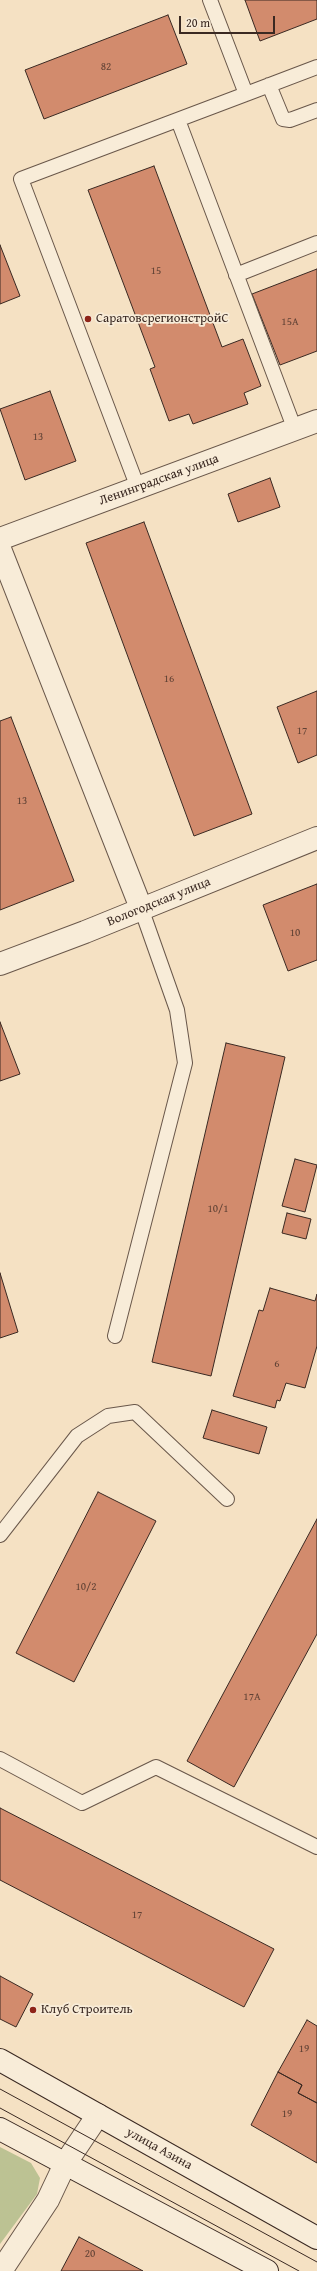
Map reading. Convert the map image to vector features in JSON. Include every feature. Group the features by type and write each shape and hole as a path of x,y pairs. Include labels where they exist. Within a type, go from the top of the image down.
{"street":[{"name":"Ленинградская улица","path":"0,539 317,422"},
{"path":"0,549 141,908"},
{"name":"Вологодская улица","path":"0,964 85,932 141,908 317,838"},
{"name":"улица Азина","path":"0,2060 317,2238"},
{"path":"1,2271 48,2200 65,2164 98,2115"},
{"path":"0,2129 267,2271"}],"lane":[{"path":"210,0 246,94"},
{"path":"138,488 21,179 317,67"},
{"path":"269,85 283,119 290,120 317,110"},
{"path":"178,120 295,430"},
{"path":"236,275 317,243"},
{"path":"115,1336 185,1063 177,1010 141,908"},
{"path":"0,1535 77,1436 108,1416 135,1412 228,1499"},
{"path":"0,1759 82,1803 156,1767 317,1847"}],"green space":[{"path":"0,2147 31,2163 40,2178 37,2194 0,2244"}],"building":[{"path":"245,0 317,0 317,19 260,41"},
{"path":"168,15 187,64 44,119 25,70"},
{"path":"154,166 222,347 243,339 261,386 244,393 248,404 193,424 189,414 169,421 150,369 155,367 88,190"},
{"path":"0,245 20,296 0,304"},
{"path":"317,269 317,351 280,365 252,294"},
{"path":"50,391 76,461 25,480 0,409"},
{"path":"270,478 280,507 238,522 228,494"},
{"path":"144,522 252,814 194,836 86,543"},
{"path":"317,691 317,755 298,763 277,707"},
{"path":"11,717 74,881 0,910 0,721"},
{"path":"317,884 317,960 288,971 263,905"},
{"path":"0,1022 20,1074 0,1081"},
{"path":"226,1043 285,1057 211,1376 152,1362"},
{"path":"295,1159 317,1165 305,1212 282,1206"},
{"path":"287,1213 311,1219 306,1239 282,1233"},
{"path":"0,1273 18,1332 0,1338"},
{"path":"270,1288 315,1301 317,1294 317,1346 305,1388 286,1383 280,1401 277,1400 275,1408 233,1396 259,1310 263,1311"},
{"path":"212,1410 267,1427 259,1454 203,1438"},
{"path":"98,1492 156,1521 74,1682 16,1653"},
{"path":"317,1519 317,1634 234,1787 187,1761"},
{"path":"0,1808 274,1949 244,2007 0,1880"},
{"path":"0,1976 33,1994 16,2027 0,2019"},
{"path":"307,2020 317,2026 317,2103 298,2093 302,2085 278,2072"},
{"path":"278,2072 302,2085 298,2093 317,2103 317,2163 251,2125"},
{"path":"79,2237 143,2271 61,2271"}],"tram line":[{"path":"0,2089 317,2262"},
{"path":"0,2108 299,2271"}],"place":[{"name":"СаратовсрегионстройС","path":"88,319"},
{"name":"Клуб Строитель","path":"33,2010"}]}
